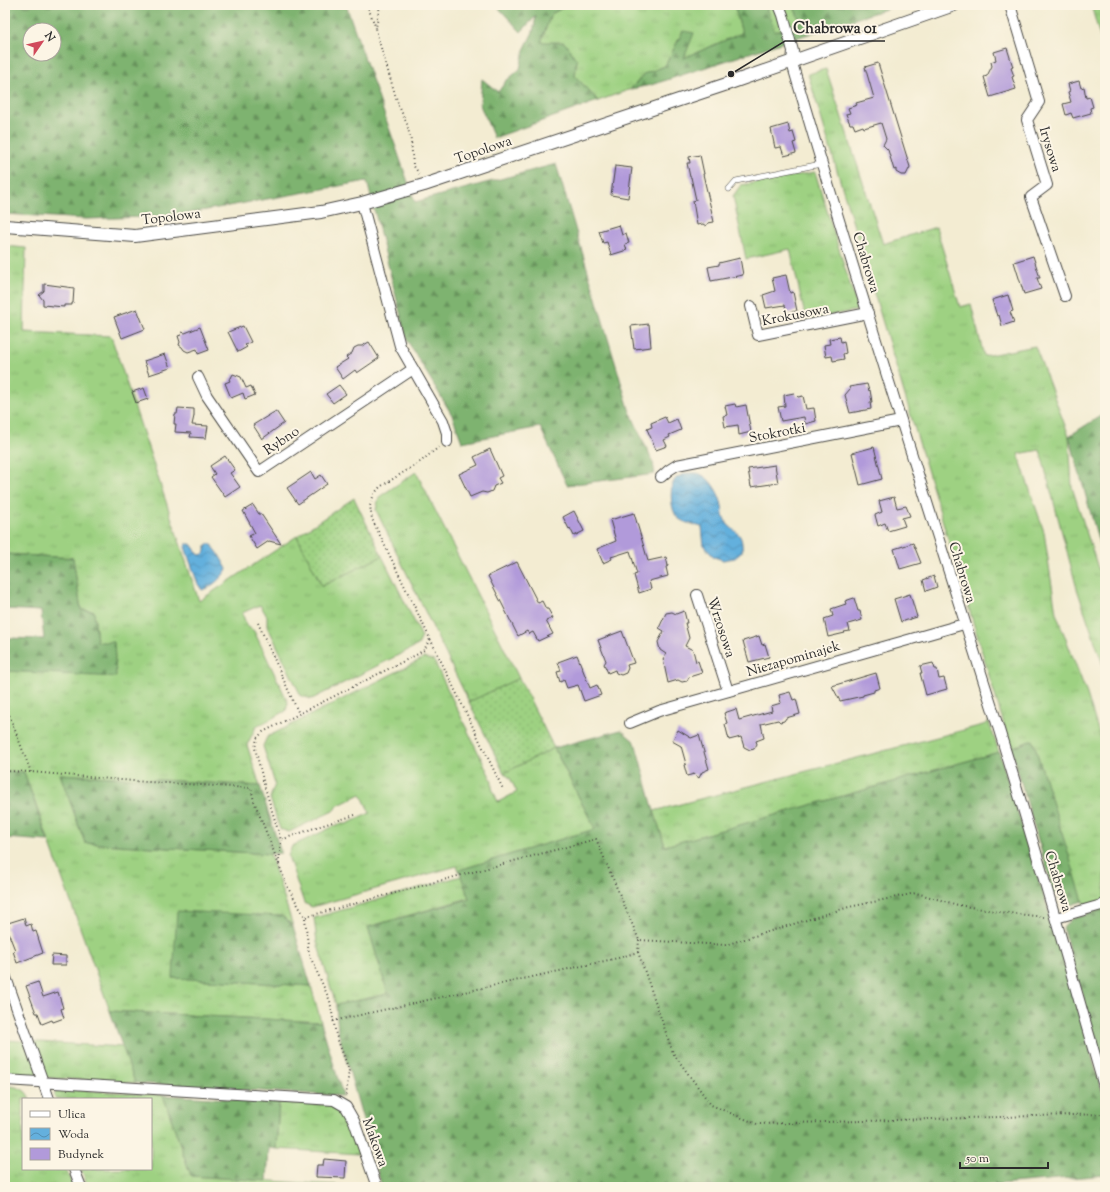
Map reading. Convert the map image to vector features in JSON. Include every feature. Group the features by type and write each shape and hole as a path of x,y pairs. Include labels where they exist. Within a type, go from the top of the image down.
{"street":[{"name":"Chabrowa","path":"778,5 783,15 793,51 792,63 822,164 964,624 995,717 1056,918 1105,1090"},
{"name":"Topolowa","path":"5,226 136,236 321,212 362,203 424,185 792,63 954,5"},
{"name":"Irysowa","path":"1010,5 1039,102 1027,120 1047,185 1031,198 1065,296"},
{"path":"362,203 400,346 443,420 447,433 447,442"},
{"name":"Krokusowa","path":"751,306 758,335 868,313"},
{"name":"Rybno","path":"198,376 207,396 259,472 413,369"},
{"name":"Stokrotki","path":"661,477 669,470 677,466 901,422"},
{"name":"Wrzosowa","path":"697,595 728,691"},
{"name":"Niezapominajek","path":"630,723 659,712 728,691 964,624"},
{"path":"1056,918 1105,904"},
{"path":"5,975 50,1098"},
{"path":"5,1080 334,1100 346,1107"},
{"name":"Makowa","path":"346,1107 354,1121 377,1187"},
{"path":"74,1170 81,1187"}],"lane":[{"path":"729,189 736,180 822,164"}],"path":[{"path":"367,5 376,28 398,104 407,124 411,141 413,165 421,176 424,185"},
{"path":"376,28 380,5"},
{"path":"447,442 380,487 374,494 370,506 372,519 503,789"},
{"path":"258,623 299,714"},
{"path":"279,865 281,840 265,788 255,748 258,738 263,732 416,655 424,650 430,639"},
{"path":"5,704 31,772"},
{"path":"5,771 31,772 133,782 251,788 254,801 288,888 305,917 309,954 330,1001 336,1035 349,1070 346,1107"},
{"path":"281,840 355,815"},
{"path":"305,917 596,839 639,940 638,952 673,1053 711,1105 757,1124 1105,1114"},
{"path":"639,940 725,945 849,907 916,893 958,905 1000,912 1056,918"},
{"path":"333,1021 618,958 638,952"}],"green space":[{"path":"5,5 346,5 415,202 556,164 629,409 653,463 655,474 567,485 540,427 462,442 452,415 407,340 367,181 173,216 86,219 5,214"},
{"path":"496,5 568,5 551,14 541,42 564,42 577,60 575,76 598,101 494,138 480,105 482,79 498,92 506,81 520,69 524,50 533,32 536,16 521,32"},
{"path":"568,5 734,5 742,33 684,58 683,31 665,66 644,74 631,89 598,101 575,76 577,60 541,42 551,14"},
{"path":"734,5 765,5 775,32 801,23 793,5 898,5 651,85 631,89 644,74 665,66 683,31 694,33 684,58 742,33"},
{"path":"765,5 793,5 801,23 774,32"},
{"path":"1091,5 1105,5 1105,54"},
{"path":"826,69 883,244 936,227 960,307 971,304 984,356 1035,346 1069,436 1072,487 1105,590 1105,671 1077,589 1040,450 1018,454 1044,532 1056,613 1087,694 1105,753 1105,910 1087,915 1033,740 1011,748 808,74"},
{"path":"815,172 858,310 806,320 790,249 746,259 733,196 741,185"},
{"path":"5,246 26,248 24,332 111,336 199,601 297,536 322,586 382,556 422,637 418,645 312,699 301,696 267,625 267,616 260,605 242,613 247,626 254,631 288,702 286,711 256,727 247,745 260,786 60,774 85,843 270,854 293,926 282,916 173,978 311,986 321,1022 110,1011 24,772 5,771 5,671 116,676 97,642 94,611 81,610 73,558 5,554"},
{"path":"1105,413 1105,564 1069,436"},
{"path":"416,472 519,678 469,702 376,510 379,497"},
{"path":"354,498 382,556 322,586 297,536"},
{"path":"5,554 73,558 81,610 94,611 97,642 114,642 116,677 5,671 5,638 44,639 41,611 5,609"},
{"path":"424,658 434,661 492,781 492,788 498,802 517,792 510,778 504,773 554,748 595,829 459,870 457,866 312,907 304,903 288,856 292,846 339,824 347,824 370,813 361,794 339,805 333,811 289,832 280,829 270,798 275,784 263,746 267,737"},
{"path":"519,678 554,748 504,773 469,702"},
{"path":"989,722 999,752 665,846 654,811 983,725"},
{"path":"621,730 635,742 665,846 999,752 1051,919 1105,1101 1105,1175 964,1187 382,1187 338,1031 336,1005 388,994 368,927 469,899 459,870 595,829 554,748"},
{"path":"1033,740 1083,901 1067,906 1053,890 1011,748"},
{"path":"5,771 24,772 48,841 5,838"},
{"path":"60,774 260,786 281,853 270,854 85,843"},
{"path":"461,876 469,898 368,927 388,994 336,1005 317,942 314,918"},
{"path":"1105,910 1105,1072 1063,928 1071,919"},
{"path":"177,911 282,916 293,926 311,986 173,978"},
{"path":"110,1011 321,1022 343,1096 135,1083"},
{"path":"5,1040 123,1047 135,1083 5,1075"},
{"path":"5,1086 13,1086 26,1092 30,1098 22,1098 22,1170 66,1170 73,1187 5,1187"},
{"path":"59,1089 163,1095 191,1176 369,1187 88,1187 81,1170 152,1170 152,1098 55,1098 54,1095"},
{"path":"163,1095 279,1102 276,1149 269,1148 267,1181 191,1176"},
{"path":"279,1102 337,1105 349,1118 359,1154 276,1149"}],"water":[{"path":"687,473 700,474 706,477 715,488 721,502 724,518 741,539 742,552 735,558 723,560 714,557 704,546 702,527 683,521 676,515 672,506 672,485 676,478"},
{"path":"186,544 191,544 199,555 204,554 207,544 211,544 227,569 216,582 202,590 198,584 185,547"}],"building":[{"path":"1007,48 1013,67 1011,68 1014,76 1012,77 1016,89 990,97 984,77 987,76 992,66 991,62 996,60 994,52"},
{"path":"878,63 910,167 906,175 901,175 896,172 896,169 894,170 888,150 883,145 886,139 881,123 855,129 853,124 850,124 846,114 850,113 848,108 857,105 856,103 874,98 865,67"},
{"path":"1079,81 1081,88 1084,87 1086,98 1090,97 1093,107 1090,108 1091,113 1073,118 1071,113 1066,115 1063,104 1071,102 1068,92 1070,91 1068,84"},
{"path":"788,124 790,133 793,132 796,142 793,143 796,153 784,156 781,147 775,148 771,129"},
{"path":"700,155 714,222 708,223 706,226 703,224 697,225 693,201 696,200 687,163 690,163 689,157"},
{"path":"615,166 632,168 628,198 611,195"},
{"path":"619,225 622,235 626,233 629,243 625,244 627,250 611,255 607,242 603,243 599,231"},
{"path":"1033,256 1040,278 1037,278 1041,289 1024,294 1014,262"},
{"path":"740,258 743,275 711,281 708,267"},
{"path":"786,275 790,293 793,292 797,311 787,313 785,305 766,308 763,295 775,291 772,278"},
{"path":"44,284 74,288 72,305 64,305 64,307 43,305 43,300 39,295 44,291"},
{"path":"1008,295 1013,311 1010,312 1014,322 1002,326 992,300"},
{"path":"137,309 145,329 122,338 114,317"},
{"path":"649,324 651,347 634,349 631,326"},
{"path":"243,326 251,342 245,345 247,347 238,352 228,332"},
{"path":"200,327 209,350 198,354 197,349 188,352 184,350 179,345 180,342 178,336 181,335 182,332 185,333"},
{"path":"840,337 841,342 844,341 846,353 843,354 844,359 833,361 832,356 826,357 824,345 830,344 829,339"},
{"path":"369,342 379,358 357,373 355,370 343,379 335,367 348,359 346,357 352,353 354,348"},
{"path":"165,354 170,368 149,375 144,361"},
{"path":"233,374 241,377 246,388 251,386 255,395 245,399 243,393 231,398 225,383 230,381 229,379"},
{"path":"867,384 869,391 870,390 872,402 870,402 871,409 850,413 845,395 850,389 849,387"},
{"path":"339,385 346,394 333,403 326,394"},
{"path":"144,388 148,399 136,403 132,392"},
{"path":"794,393 798,397 803,396 806,409 814,408 816,421 805,424 804,417 781,421 778,407 785,406 784,395"},
{"path":"735,404 736,407 746,405 751,432 739,435 738,425 725,427 723,416 727,415 725,406"},
{"path":"178,408 194,409 192,425 208,426 206,438 190,437 191,433 175,432 175,414 177,414"},
{"path":"276,411 284,423 262,439 253,425"},
{"path":"665,417 668,423 677,419 681,430 669,435 670,437 664,440 667,446 656,450 647,429 652,427 651,423"},
{"path":"874,447 882,479 860,485 852,453"},
{"path":"490,449 502,476 498,478 501,483 494,486 492,491 487,493 482,492 470,497 459,474 478,465 474,457"},
{"path":"225,456 235,470 230,473 240,487 225,497 211,477 215,474 210,466"},
{"path":"775,465 778,483 751,487 748,469"},
{"path":"311,472 315,479 321,475 327,484 298,504 287,488"},
{"path":"894,497 897,508 906,506 910,516 902,518 905,526 888,531 885,523 878,526 875,515 882,512 879,501"},
{"path":"253,505 259,514 261,514 281,544 269,541 257,549 249,536 255,533 243,511"},
{"path":"574,511 584,531 574,536 563,517"},
{"path":"634,513 648,561 666,557 668,566 666,567 668,576 649,581 651,589 639,593 634,575 637,574 630,551 611,557 612,559 603,563 597,549 616,541 610,520"},
{"path":"913,543 921,563 900,569 894,549"},
{"path":"517,562 538,603 542,601 553,618 546,621 553,634 538,641 533,632 529,634 527,631 518,636 488,576"},
{"path":"934,576 937,587 926,591 923,580"},
{"path":"910,594 917,617 901,622 894,599"},
{"path":"854,598 862,620 848,624 850,631 828,637 824,619 833,616 831,609 846,604 845,601"},
{"path":"684,611 687,623 685,623 689,638 685,646 693,650 696,662 698,661 702,673 689,677 687,681 682,682 678,680 668,683 663,659 666,654 660,650 658,642 664,631 659,628 666,613 672,612 676,614"},
{"path":"622,631 634,663 627,665 628,668 626,673 621,675 616,673 615,670 608,673 604,664 606,661 598,640"},
{"path":"759,636 762,645 765,644 769,657 749,662 743,641"},
{"path":"577,655 590,688 597,685 601,695 584,701 578,685 567,688 564,680 560,682 557,672 561,671 558,662"},
{"path":"933,663 935,669 937,669 939,679 944,678 947,689 926,695 920,673 922,673 920,666"},
{"path":"876,673 880,688 863,696 840,701 832,686"},
{"path":"790,692 793,700 796,699 800,714 786,718 784,721 780,722 778,720 761,724 764,738 756,741 757,744 754,749 750,750 744,747 741,737 729,740 724,713 736,709 739,720 772,711 771,706 781,703 779,695"},
{"path":"678,730 691,738 699,735 709,769 702,772 699,778 694,774 687,776 684,765 686,764 681,746 672,741"},
{"path":"24,918 26,926 31,924 33,932 36,931 43,953 17,963 13,951 15,950 6,927 9,926 8,923"},
{"path":"52,955 66,956 66,965 51,965"},
{"path":"38,982 43,997 58,992 63,1008 61,1009 64,1018 53,1022 52,1020 42,1024 38,1013 36,1013 26,986"},
{"path":"324,1159 346,1161 345,1178 316,1177 317,1165 323,1165"}],"place":[{"name":"Chabrowa 01","path":"731,74"}]}
